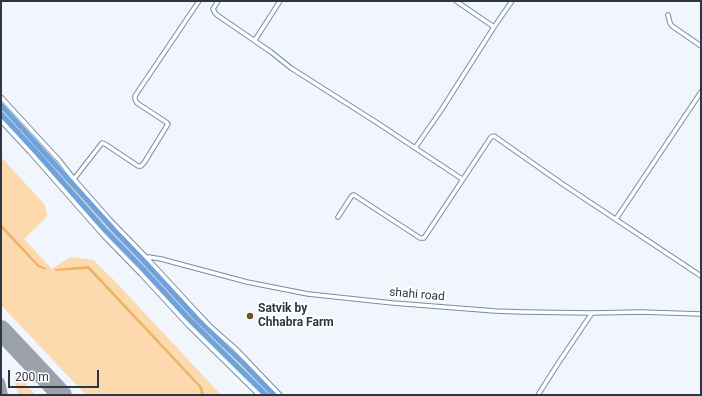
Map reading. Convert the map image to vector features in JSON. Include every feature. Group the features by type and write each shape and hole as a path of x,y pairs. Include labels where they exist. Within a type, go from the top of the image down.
{"highway":[{"path":"1,105 42,148 116,232 145,259 198,320 274,395"},
{"path":"1,114 100,225 139,264 194,324 266,395"}],"street":[{"path":"74,179 102,143 138,166 142,166 168,124 137,103 135,96 198,1"},
{"path":"218,1 213,9 214,13 255,40 286,65 462,179"},
{"path":"255,40 280,1"},
{"path":"456,1 494,27"},
{"path":"415,148 512,1"},
{"path":"668,15 672,26 701,46"},
{"path":"616,220 701,92"},
{"path":"1,96 145,259 280,395"},
{"path":"1,121 103,235 185,322 259,395"},
{"path":"338,217 351,197 354,195 422,239 491,137 494,136 616,220 701,276"},
{"name":"shahi road","path":"145,259 149,257 162,259 272,288 326,297 495,311 592,314 641,312 701,314"},
{"path":"139,264 145,259"},
{"path":"538,395 592,314"}],"shaded area":[{"path":"1,157 45,205 47,216 24,239 52,269 70,257 93,260 111,277 221,395 86,395 1,305"},
{"path":"1,224 39,265 46,268 46,270 38,267 1,228"},
{"path":"89,266 202,387 204,395 201,395 199,387 88,269 55,271 55,269"},
{"path":"15,375 20,376 35,395 18,395 14,379"}],"taxiway":[{"path":"26,356 53,395"},
{"path":"1,382 4,395"}],"runway":[{"path":"1,330 62,395"}],"tunnel":[{"path":"1,101 30,133"},
{"path":"1,118 18,137"},
{"path":"81,207 99,226"},
{"path":"115,244 195,330"},
{"path":"191,309 248,364"},
{"path":"204,339 227,360"},
{"path":"249,381 262,395"}],"place":[{"name":"Satvik by Chhabra Farm","path":"250,316"}]}
